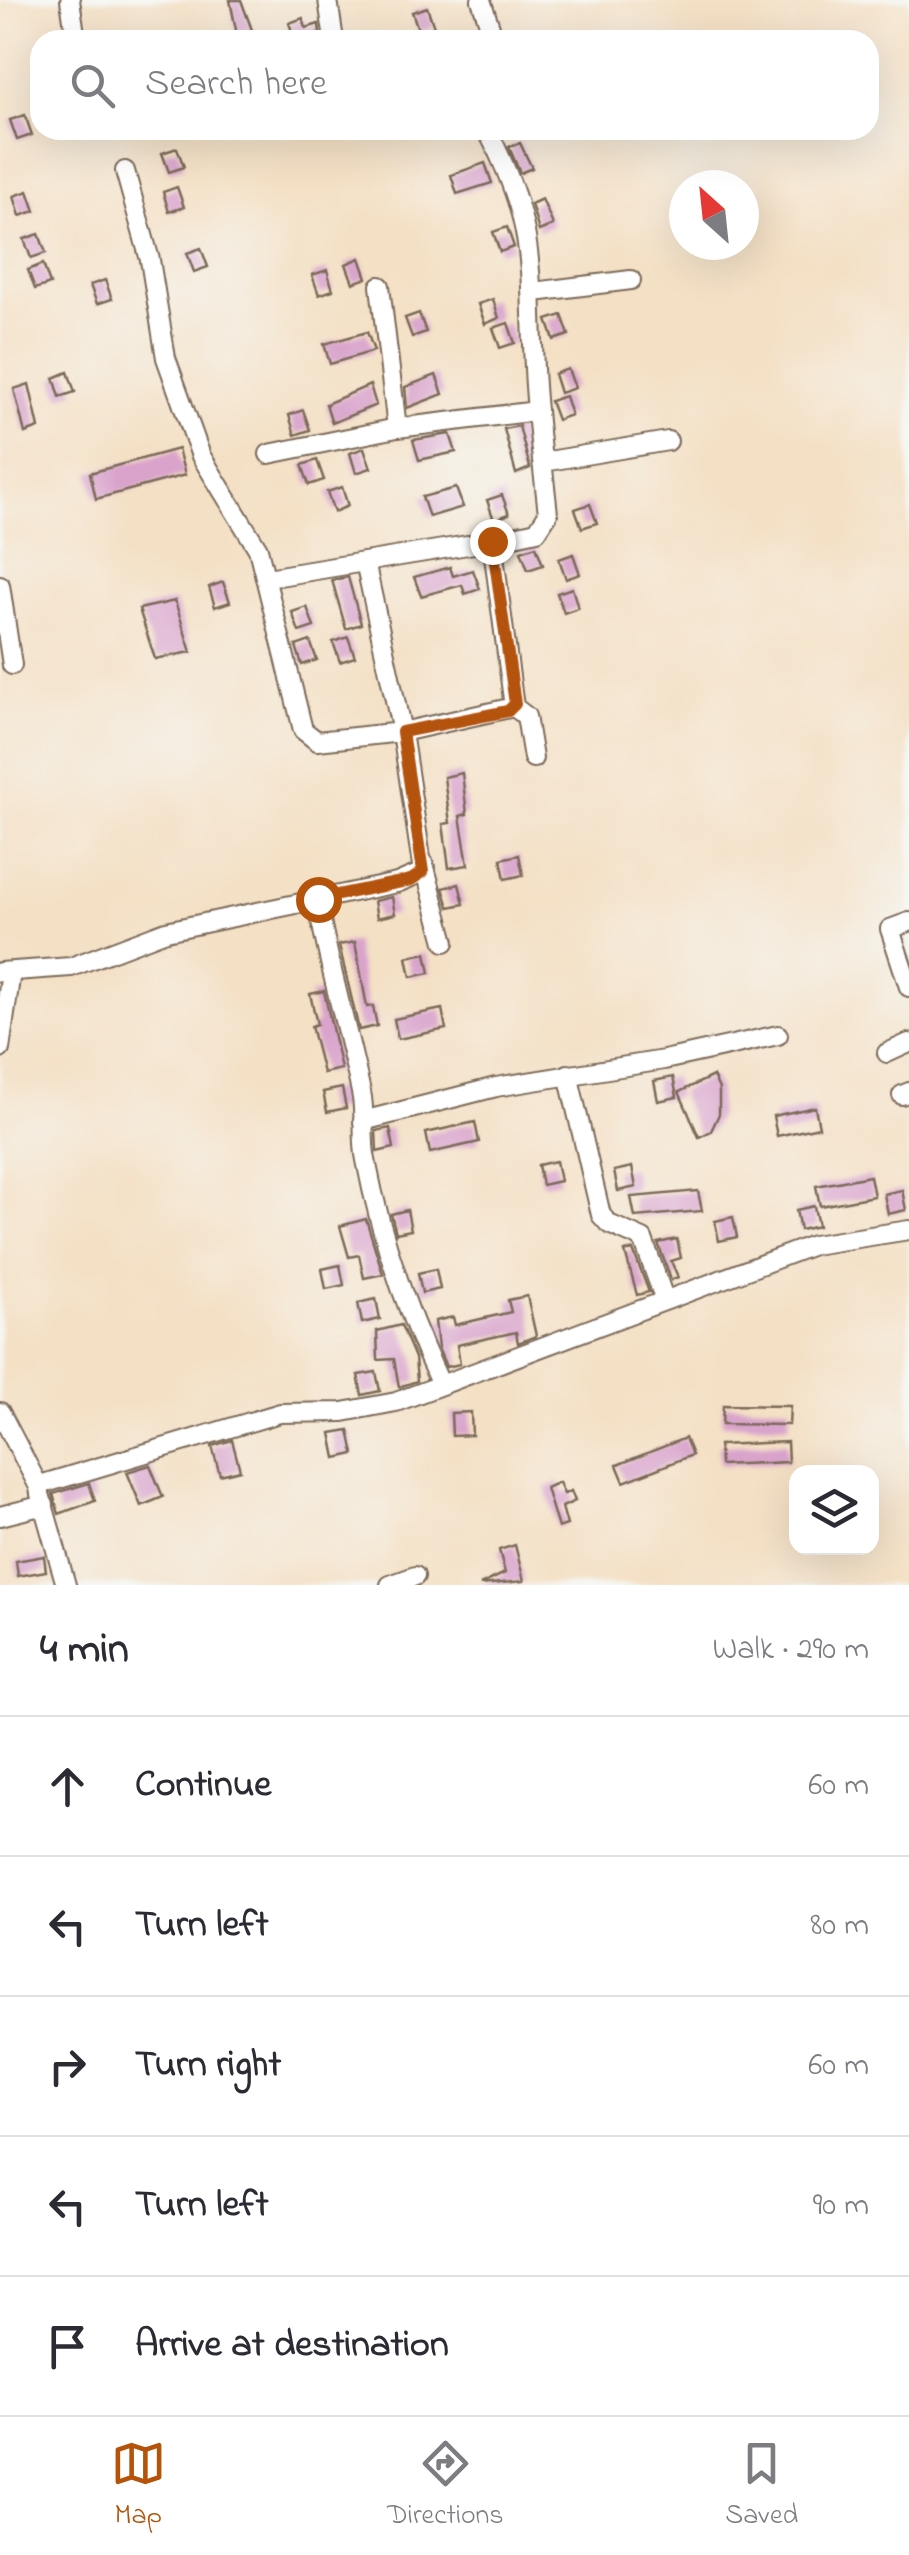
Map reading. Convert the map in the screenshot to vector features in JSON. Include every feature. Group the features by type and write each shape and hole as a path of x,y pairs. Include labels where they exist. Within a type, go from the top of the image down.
{"street":[{"path":"70,0 74,30"},
{"path":"328,0 332,30"},
{"path":"481,0 491,30"},
{"path":"267,578 492,541 543,528 548,514 537,412 534,292 522,211 491,140"},
{"path":"125,172 150,260 166,358 174,383 201,456 253,538 308,736 334,741 402,732 514,707"},
{"path":"534,292 632,280"},
{"path":"380,286 397,428"},
{"path":"269,454 397,428 537,412"},
{"path":"542,462 668,441"},
{"path":"492,541 514,707 526,716 534,758"},
{"path":"365,562 402,732 424,864 445,942"},
{"path":"0,585 12,665"},
{"path":"0,1049 7,1027 12,972 71,968 166,931 411,880 419,876 424,864"},
{"path":"318,899 336,1000 360,1088 364,1154 380,1230 406,1307 440,1383"},
{"path":"908,978 890,929 909,922"},
{"path":"363,1121 568,1074 664,1060 778,1034"},
{"path":"887,1053 909,1043"},
{"path":"568,1074 601,1216 645,1242 664,1298"},
{"path":"0,1516 42,1496 280,1412 372,1408 813,1244 909,1230"},
{"path":"2,1423 42,1496 66,1585"},
{"path":"390,1585 415,1576"}],"building":[{"path":"230,0 241,0 252,30 236,30"},
{"path":"427,7 434,27 418,30 412,12"},
{"path":"303,18 306,28 319,24 320,30 291,30 289,23"},
{"path":"25,115 30,136 17,140 10,120"},
{"path":"520,143 532,168 520,173 509,147"},
{"path":"177,148 184,167 169,172 162,153"},
{"path":"485,163 492,183 457,194 451,175"},
{"path":"177,187 184,207 169,212 163,192"},
{"path":"28,191 35,211 20,216 14,196"},
{"path":"542,199 553,225 539,231 531,204"},
{"path":"507,227 514,247 500,252 493,232"},
{"path":"39,234 46,253 31,258 24,239"},
{"path":"201,248 208,267 194,272 187,253"},
{"path":"360,258 367,278 353,283 346,264"},
{"path":"43,264 50,284 35,289 28,270"},
{"path":"327,270 333,290 319,295 312,275"},
{"path":"105,280 112,299 97,304 90,285"},
{"path":"493,299 499,318 485,324 478,304"},
{"path":"419,313 426,332 412,337 405,318"},
{"path":"562,315 569,335 554,340 547,320"},
{"path":"508,323 515,343 500,348 493,328"},
{"path":"367,332 374,351 330,364 324,344"},
{"path":"568,369 575,388 560,393 554,374"},
{"path":"68,372 75,392 60,397 54,378"},
{"path":"436,375 443,394 407,408 405,387"},
{"path":"29,384 39,428 25,433 14,389"},
{"path":"370,385 376,405 332,423 326,404"},
{"path":"565,396 571,415 557,420 550,401"},
{"path":"303,410 310,430 295,435 289,415"},
{"path":"519,426 530,468 516,474 504,429"},
{"path":"450,434 456,452 419,460 413,440"},
{"path":"364,448 371,468 356,473 350,453"},
{"path":"178,449 185,475 96,499 90,473"},
{"path":"317,460 324,480 309,485 302,465"},
{"path":"342,487 348,506 334,512 327,492"},
{"path":"456,488 463,507 429,517 422,497"},
{"path":"502,495 509,514 494,520 487,500"},
{"path":"590,504 597,523 582,528 575,509"},
{"path":"536,546 543,565 528,570 521,551"},
{"path":"573,554 580,574 566,579 559,559"},
{"path":"450,567 453,576 473,570 480,589 465,594 462,585 421,596 414,577"},
{"path":"348,577 361,624 346,629 332,580"},
{"path":"223,582 230,602 215,607 209,587"},
{"path":"572,588 578,608 564,613 557,593"},
{"path":"175,601 191,652 155,659 139,609"},
{"path":"307,607 314,627 299,632 292,612"},
{"path":"348,637 355,657 340,662 333,642"},
{"path":"310,641 317,660 302,665 296,646"},
{"path":"462,773 467,814 460,816 468,865 449,868 443,824 450,823 444,777"},
{"path":"519,855 523,875 505,879 501,859"},
{"path":"459,884 464,904 449,907 443,888"},
{"path":"392,897 395,914 377,918 374,901"},
{"path":"355,942 367,1007 373,1006 377,1026 359,1030 339,945"},
{"path":"426,953 430,973 411,977 407,957"},
{"path":"324,991 341,1069 323,1073 311,1026 317,1024 310,994"},
{"path":"442,1009 446,1029 398,1039 394,1019"},
{"path":"713,1076 719,1089 719,1114 711,1131 699,1137 679,1092"},
{"path":"673,1077 677,1097 658,1101 654,1081"},
{"path":"342,1088 346,1108 327,1112 323,1092"},
{"path":"815,1107 819,1127 777,1136 773,1116"},
{"path":"475,1122 479,1142 430,1153 426,1133"},
{"path":"390,1128 394,1148 377,1152 376,1131"},
{"path":"556,1161 560,1181 542,1185 538,1165"},
{"path":"632,1167 636,1187 618,1191 614,1171"},
{"path":"870,1176 874,1196 820,1206 816,1186"},
{"path":"902,1190 906,1210 888,1214 884,1194"},
{"path":"698,1191 702,1211 635,1217 631,1197"},
{"path":"814,1206 818,1226 800,1230 796,1210"},
{"path":"407,1210 411,1230 396,1233 391,1214"},
{"path":"733,1217 737,1237 719,1241 715,1221"},
{"path":"366,1219 383,1274 364,1278 359,1255 349,1257 340,1226"},
{"path":"677,1239 681,1258 671,1261 678,1277 671,1280 658,1243"},
{"path":"633,1250 649,1292 637,1295 625,1252"},
{"path":"340,1265 344,1285 326,1289 322,1269"},
{"path":"436,1269 440,1289 422,1293 418,1273"},
{"path":"527,1296 536,1336 518,1343 516,1332 457,1345 460,1364 446,1367 438,1348 435,1321 453,1317 455,1325 511,1312 508,1300"},
{"path":"376,1299 380,1319 362,1323 358,1303"},
{"path":"401,1325 415,1358 417,1381 399,1387 394,1359 378,1360 377,1331"},
{"path":"376,1372 380,1391 362,1395 358,1375"},
{"path":"723,1405 790,1406 789,1425 722,1424"},
{"path":"471,1412 472,1435 452,1436 451,1413"},
{"path":"349,1430 354,1454 336,1458 331,1433"},
{"path":"685,1438 692,1455 624,1482 617,1465"},
{"path":"232,1440 240,1470 220,1475 212,1446"},
{"path":"787,1442 788,1462 720,1465 719,1445"},
{"path":"150,1465 163,1497 141,1506 127,1472"},
{"path":"559,1482 564,1494 571,1491 575,1501 562,1507 567,1525 558,1528 546,1488"},
{"path":"89,1483 95,1501 59,1514 53,1494"},
{"path":"515,1545 524,1581 480,1585 505,1573 499,1550"},
{"path":"44,1556 46,1571 18,1576 16,1561"}],"route":[{"path":"318,899 411,880 423,872 424,854 402,732 508,711 515,704 492,541"}]}
